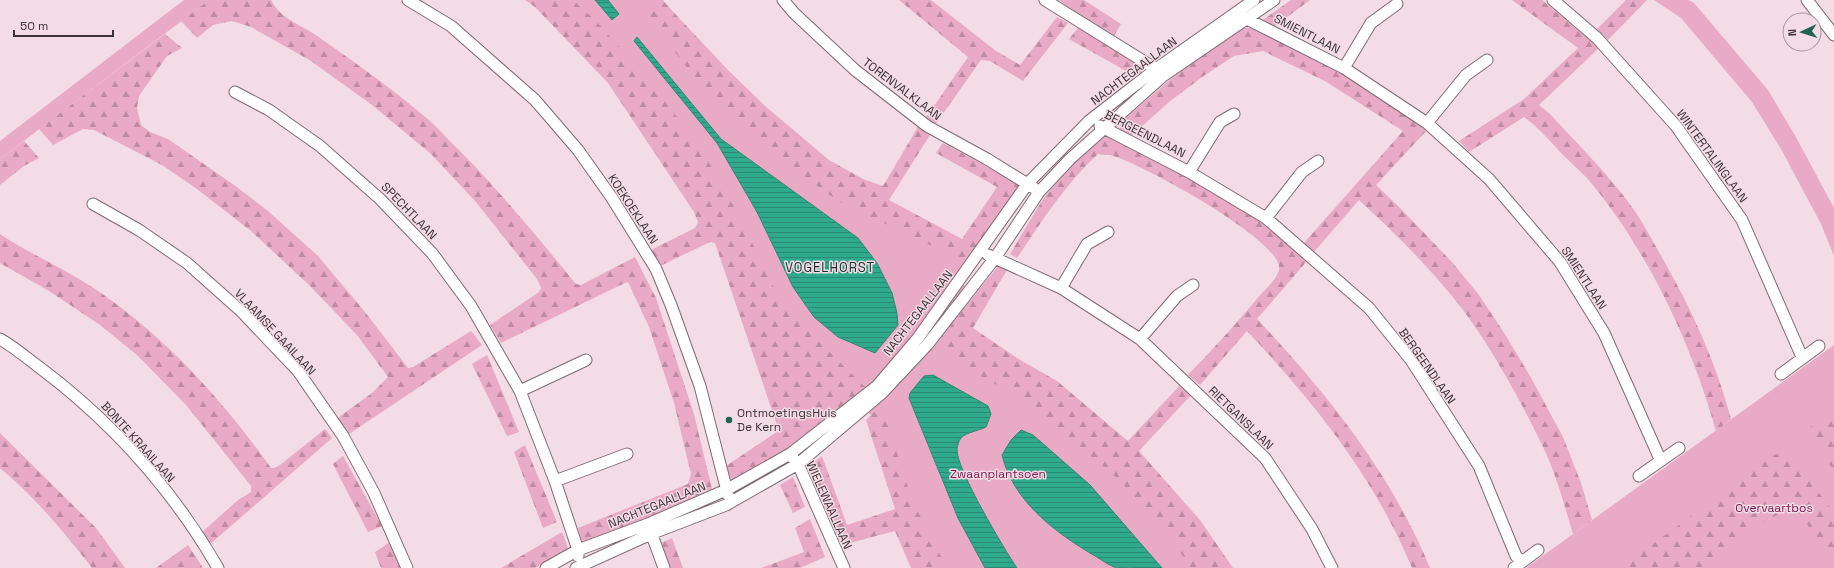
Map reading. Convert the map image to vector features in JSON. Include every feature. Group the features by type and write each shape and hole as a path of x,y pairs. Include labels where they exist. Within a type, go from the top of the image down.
{"street":[{"name":"KOEKOEKLAAN","path":"408,0 451,26 535,100 578,150 612,198 656,269 671,305 700,386 726,490 731,502"},
{"name":"TORENVALKLAAN","path":"783,0 794,13 855,70 927,126 1028,183 1039,192"},
{"path":"1045,0 1159,73"},
{"name":"NACHTEGAALLAAN","path":"546,568 578,550 650,529 731,502 798,464 882,393 927,345 995,258 1039,192 1070,159 1105,128 1159,73 1254,0"},
{"name":"NACHTEGAALLAAN","path":"577,568 726,490 790,454 877,386 918,338 1028,183 1089,121 1159,73 1274,0"},
{"name":"WINTERTALINGLAAN","path":"1554,0 1597,38 1676,126 1742,220 1802,358"},
{"path":"1807,0 1834,35"},
{"name":"SMIENTLAAN","path":"1344,68 1371,23 1397,4"},
{"name":"SMIENTLAAN","path":"1236,13 1344,68 1428,122 1489,179 1560,262 1604,333 1660,460"},
{"path":"1428,122 1466,75 1487,60"},
{"name":"SPECHTLAAN","path":"235,92 269,110 320,146 380,199 432,253 471,306 520,390 555,481 578,550 577,568"},
{"name":"BERGEENDLAAN","path":"1189,172 1220,122 1234,114"},
{"name":"BERGEENDLAAN","path":"1089,121 1189,172 1266,218 1369,308 1411,360 1479,466 1516,556 1518,565 1538,550"},
{"path":"1266,218 1302,172 1318,161"},
{"name":"VLAAMSE GAAILAAN","path":"93,204 139,230 187,263 242,312 298,371 342,436 374,493 407,568"},
{"path":"1061,288 1087,244 1108,232"},
{"name":"RIETGANSLAAN","path":"981,251 1061,288 1140,339 1265,458 1312,529 1332,568"},
{"path":"1140,339 1177,296 1193,285"},
{"name":"BONTE KRAAILAAN","path":"0,339 55,379 105,423 176,504 218,568"},
{"path":"1781,374 1819,346"},
{"path":"520,390 586,360"},
{"path":"1639,476 1679,448"},
{"path":"555,481 627,454"},
{"name":"WIELEWAALLAAN","path":"790,454 798,464 844,568"},
{"path":"650,529 664,568"}],"green space":[{"path":"184,0 209,0 0,159 0,141"},
{"path":"209,0 271,0 287,18 313,33 362,67 433,124 491,184 576,284 581,285 635,257 656,298 694,414 712,489 583,545 578,528 688,484 691,474 674,403 649,327 629,284 627,282 501,343 490,325 539,292 541,288 537,279 476,202 431,154 372,105 311,61 251,27 232,21 213,25 197,38 181,21"},
{"path":"525,0 573,0 597,22 653,85 703,152 738,214 783,306 866,388 788,451 732,480 727,473 726,466 778,431 715,243 710,242 658,267 649,251 695,228 698,222 694,212 608,83 535,7"},
{"name":"Zwaanplantsoen","path":"549,0 663,0 786,145 967,263 963,269 967,329 1211,568 933,568 877,421 833,376"},
{"path":"662,0 728,70 765,106 829,160 863,179 883,186 918,127 930,135 889,200 962,239 997,187 936,153 943,143 1022,186 967,263 838,201 777,157 735,119 697,80 648,18"},
{"path":"899,0 931,0 996,51 1020,65 1057,17 1068,23 1023,81 990,61 981,60 935,125 925,119 968,57"},
{"path":"1059,0 1084,0 1121,24 1114,36 1093,25"},
{"path":"1291,0 1310,0 1275,26 1263,20"},
{"path":"1512,0 1542,0 1599,48 1539,105 1549,113 1608,176 1626,199 1641,221 1675,280 1703,338 1731,419 1716,431 1694,364 1665,298 1629,234 1587,178 1540,130 1524,117 1469,152 1459,141 1524,99 1578,48"},
{"path":"1626,0 1647,0 1608,40 1597,29"},
{"path":"1654,0 1689,0 1694,3 1768,90 1797,139 1834,208 1834,256 1821,224 1781,149 1752,102 1681,18"},
{"path":"1240,27 1252,28 1333,68 1428,129 1376,185 1452,262 1479,295 1530,376 1563,437 1581,483 1592,520 1573,534 1547,456 1515,392 1483,338 1471,321 1449,292 1424,264 1359,200 1314,252 1304,243 1403,131 1325,81 1263,51 1234,56 1205,75 1169,102 1130,137 1119,130 1121,122 1172,78"},
{"path":"1078,28 1142,64 1145,69 1135,76 1069,39"},
{"path":"165,34 182,48 167,56 139,96 137,108 141,125 150,132 168,139 234,185 268,211 318,256 365,312 408,368 413,367 471,331 482,345 346,436 335,420 372,393 388,377 357,335 310,286 251,231 197,189 162,165 94,130 83,129 53,145 39,129"},
{"path":"1100,137 1108,137 1204,184 1265,225 1307,261 1257,319 1332,405 1377,467 1414,533 1430,568 1412,568 1380,503 1361,472 1318,413 1272,358 1247,331 1200,385 1188,375 1269,286 1279,270 1275,257 1259,241 1236,223 1207,204 1149,172 1110,155 1098,154 1064,190 1017,258 1010,254 1043,199 1064,174"},
{"path":"24,141 39,158 24,166 0,185 0,159"},
{"path":"0,234 92,287 143,325 190,369 212,393 271,468 280,465 325,429 332,438 208,546 200,534 238,500 251,492 251,486 187,406 137,355 100,325 49,291 0,263"},
{"path":"1000,264 1008,268 973,328 1017,358 1057,381 1128,441 1181,384 1192,394 1139,451 1200,520 1233,568 1191,568 1164,528 1120,481 1057,427 1001,387 960,365 933,346"},
{"name":"Overvaartbos","path":"1834,345 1834,568 1526,568"},
{"path":"487,355 519,432 507,436 472,364"},
{"path":"882,405 912,500 947,568 911,568 895,531 842,545 813,481 809,466 822,456 847,525 895,509 866,420"},
{"path":"1834,410 1834,471 1806,430"},
{"path":"0,433 96,528 125,568 92,568 49,515 0,468"},
{"path":"525,445 557,522 543,528 514,452"},
{"path":"1786,451 1834,513 1834,560 1794,507 1791,507 1763,523 1702,568 1620,568 1774,455"},
{"path":"343,456 382,526 368,532 333,464"},
{"path":"793,477 805,507 793,513 780,485"},
{"path":"810,519 825,557 800,568 761,568 804,552 795,528"},
{"path":"562,532 569,551 535,568 501,568"},
{"path":"672,538 683,568 670,568 661,543"},
{"path":"390,542 401,568 381,568 375,552"},
{"path":"188,545 203,568 156,568"}],"shaded area":[{"path":"595,0 608,0 619,14 612,20"},
{"path":"637,37 721,139 858,238 877,263 892,293 897,313 898,325 875,353 838,337 814,317 793,287 757,212 717,143 634,41"},
{"path":"933,375 988,406 991,414 986,427 963,436 957,450 959,460 973,491 992,528 1017,568 985,568 958,518 909,398 910,393 924,376"},
{"path":"1021,430 1033,435 1090,485 1162,568 1123,568 1111,566 1048,524 1025,500 1015,486 1007,471 1002,455 1011,440"}],"place":[{"name":"OntmoetingsHuis De Kern","path":"729,420"}],"district":[{"name":"VOGELHORST","path":"830,267"}]}
